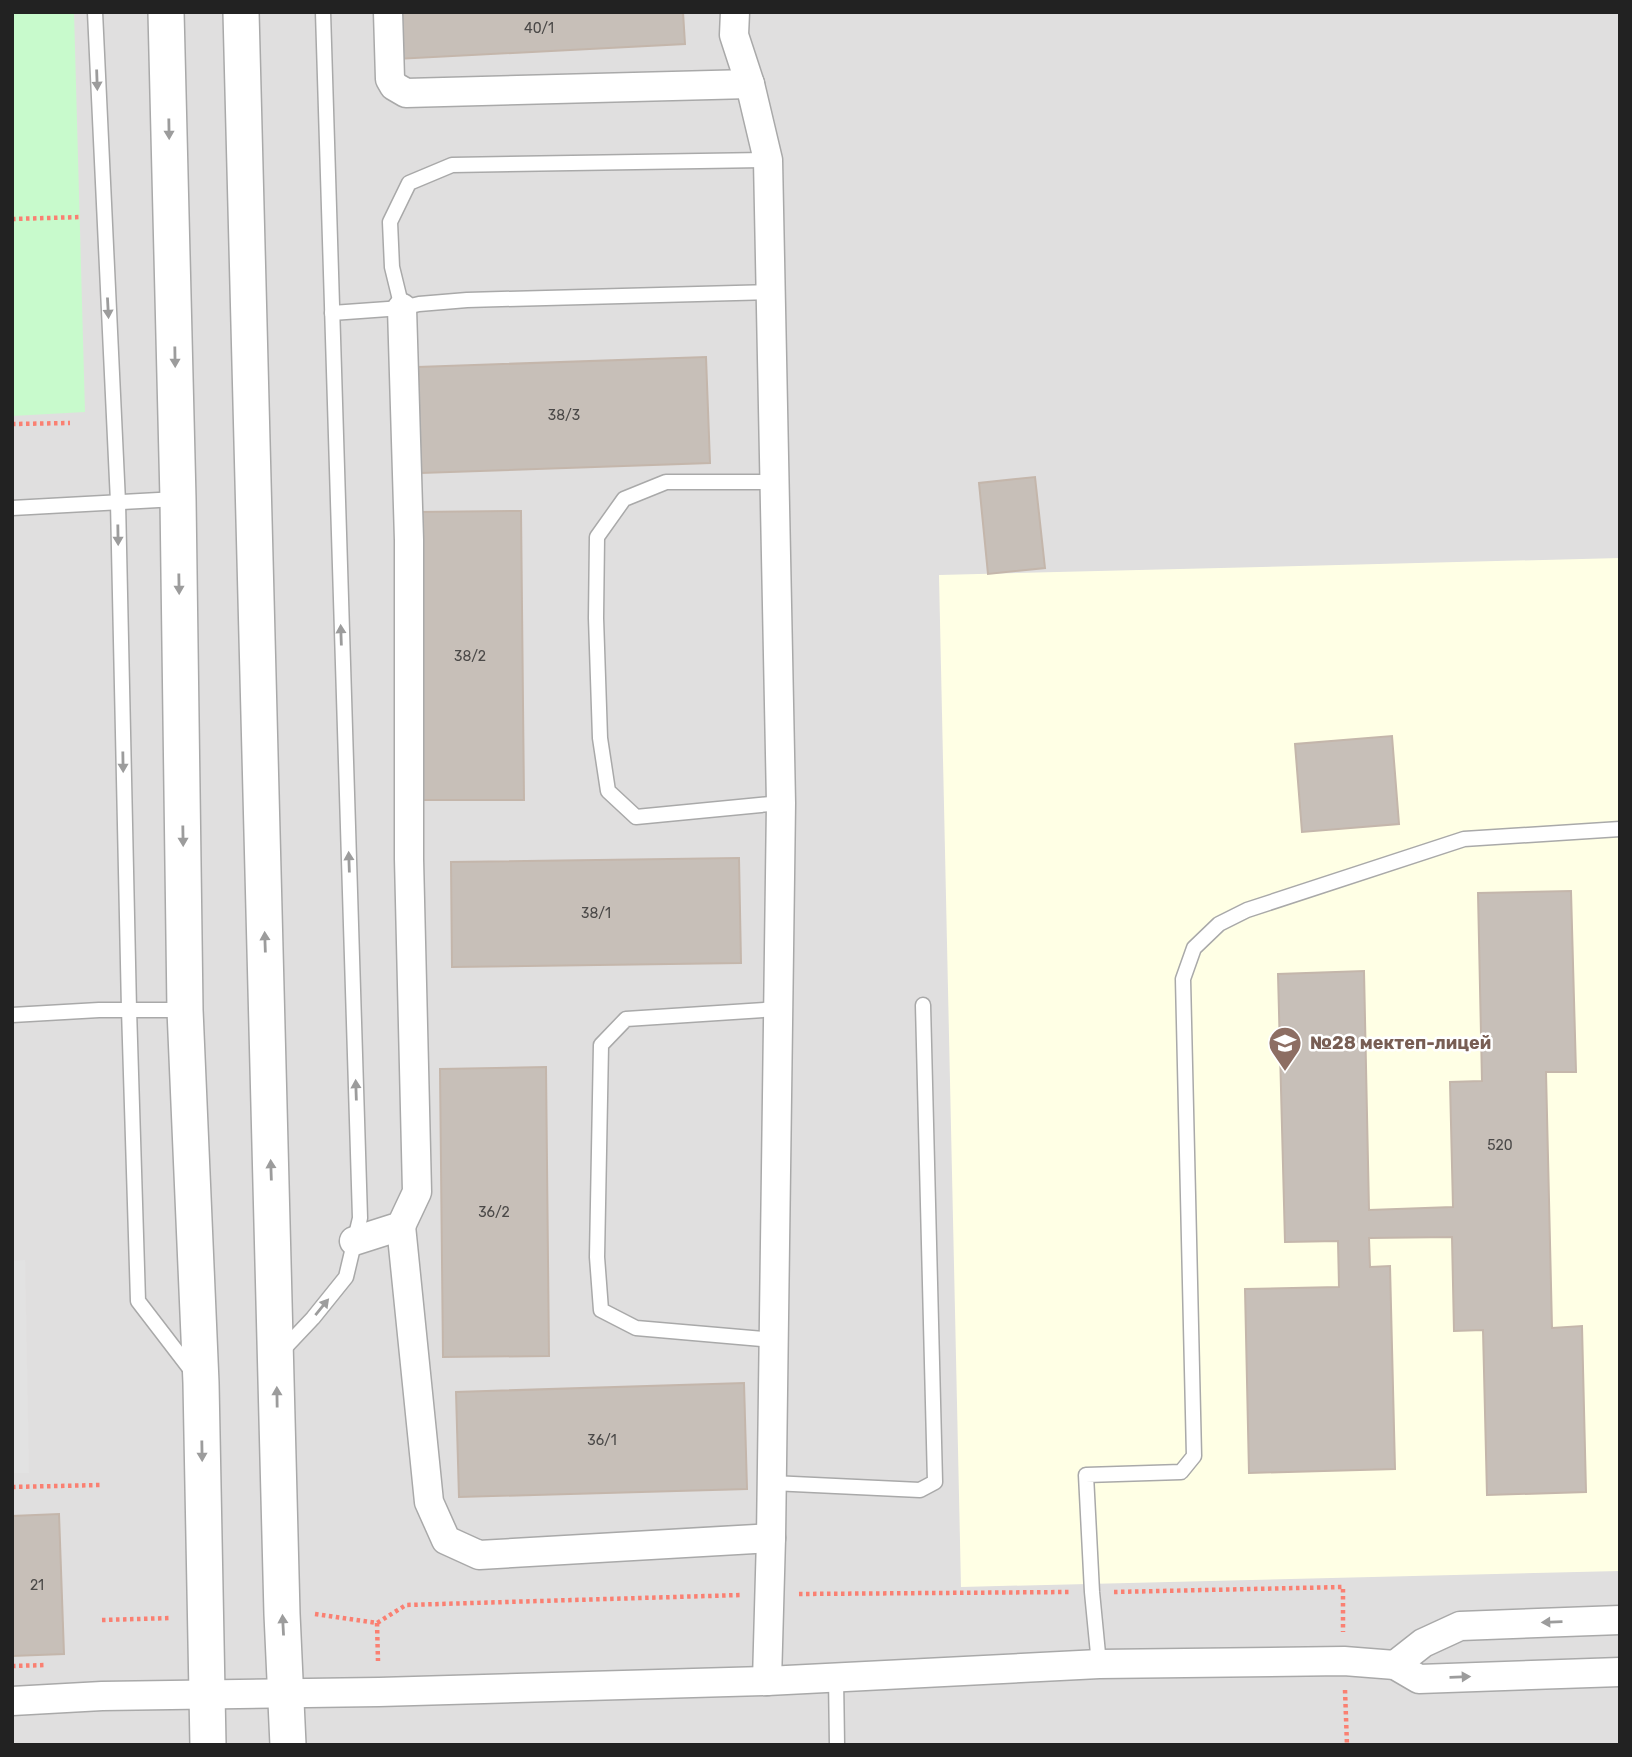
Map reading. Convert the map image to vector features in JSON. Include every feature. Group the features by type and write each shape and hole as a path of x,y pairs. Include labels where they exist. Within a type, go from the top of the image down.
{"street":[{"path":"166,12 178,499 185,1010 201,1383 208,1745"},
{"path":"241,12 282,1614 288,1745"},
{"path":"388,12 390,79 394,86 407,93 750,84"},
{"path":"735,12 734,35 750,84 768,160 775,482 781,803 767,1681"},
{"path":"402,309 409,540 409,859 417,1192 401,1226 429,1502 446,1540 479,1555 771,1538"},
{"path":"354,1241 401,1226"},
{"path":"1395,1665 1423,1643 1460,1626 1620,1620"},
{"path":"12,1701 102,1696 379,1692 767,1681 1099,1664 1343,1661 1395,1665 1419,1679 1620,1672"}],"lane":[{"path":"95,12 118,502 138,1301 201,1383"},
{"path":"276,1357 313,1318 346,1277 360,1218 323,12"},
{"path":"402,309 392,267 390,222 409,183 452,165 768,160"},
{"path":"332,313 402,309 419,304 467,300 771,292"},
{"path":"775,482 666,482 624,499 597,537 596,618 600,738 608,791 636,817 781,803"},
{"path":"12,508 178,499"},
{"path":"1099,1664 1086,1475 1181,1472 1195,1456 1183,979 1194,948 1219,924 1247,910 1464,839 1620,829"},
{"path":"772,1483 920,1490 935,1482 923,1005"},
{"path":"12,1015 129,1009 185,1010"},
{"path":"774,1340 636,1328 601,1310 597,1258 601,1045 626,1019 778,1009"},
{"path":"836,1677 837,1745"}],"path":[{"path":"12,219 103,217"},
{"path":"12,424 70,423"},
{"path":"12,1487 101,1485"},
{"path":"282,1614 325,1614 377,1623 406,1605 770,1594 1343,1587 1347,1745"},
{"path":"102,1619 207,1618"},
{"path":"377,1623 379,1692"}],"shaded area":[{"path":"12,12 1620,12 1620,1745 12,1745"},
{"name":"№28 мектеп-лицей","path":"1620,558 1620,1571 961,1587 939,575"},
{"path":"25,1260 29,1473 12,1473 12,1261"}],"green space":[{"path":"12,12 74,12 85,412 12,416"}],"building":[{"path":"394,12 683,12 685,44 396,59"},
{"path":"706,357 710,463 421,473 418,367"},
{"path":"1035,477 1045,568 988,574 979,483"},
{"path":"521,511 524,800 418,800 416,512"},
{"path":"1392,736 1399,824 1302,832 1295,744"},
{"path":"739,858 741,963 452,967 451,862"},
{"path":"1571,891 1576,1072 1546,1072 1552,1328 1582,1326 1586,1492 1487,1495 1483,1330 1454,1331 1452,1237 1369,1238 1370,1267 1390,1266 1395,1469 1249,1473 1245,1289 1339,1287 1338,1241 1285,1242 1278,974 1364,971 1369,1210 1453,1207 1450,1082 1482,1081 1478,893"},
{"path":"546,1067 549,1356 443,1357 440,1069"},
{"path":"744,1383 747,1489 459,1497 456,1392"},
{"path":"59,1514 64,1654 12,1656 12,1516"}],"place":[{"name":"№28 мектеп-лицей","path":"1285,1073"}]}
